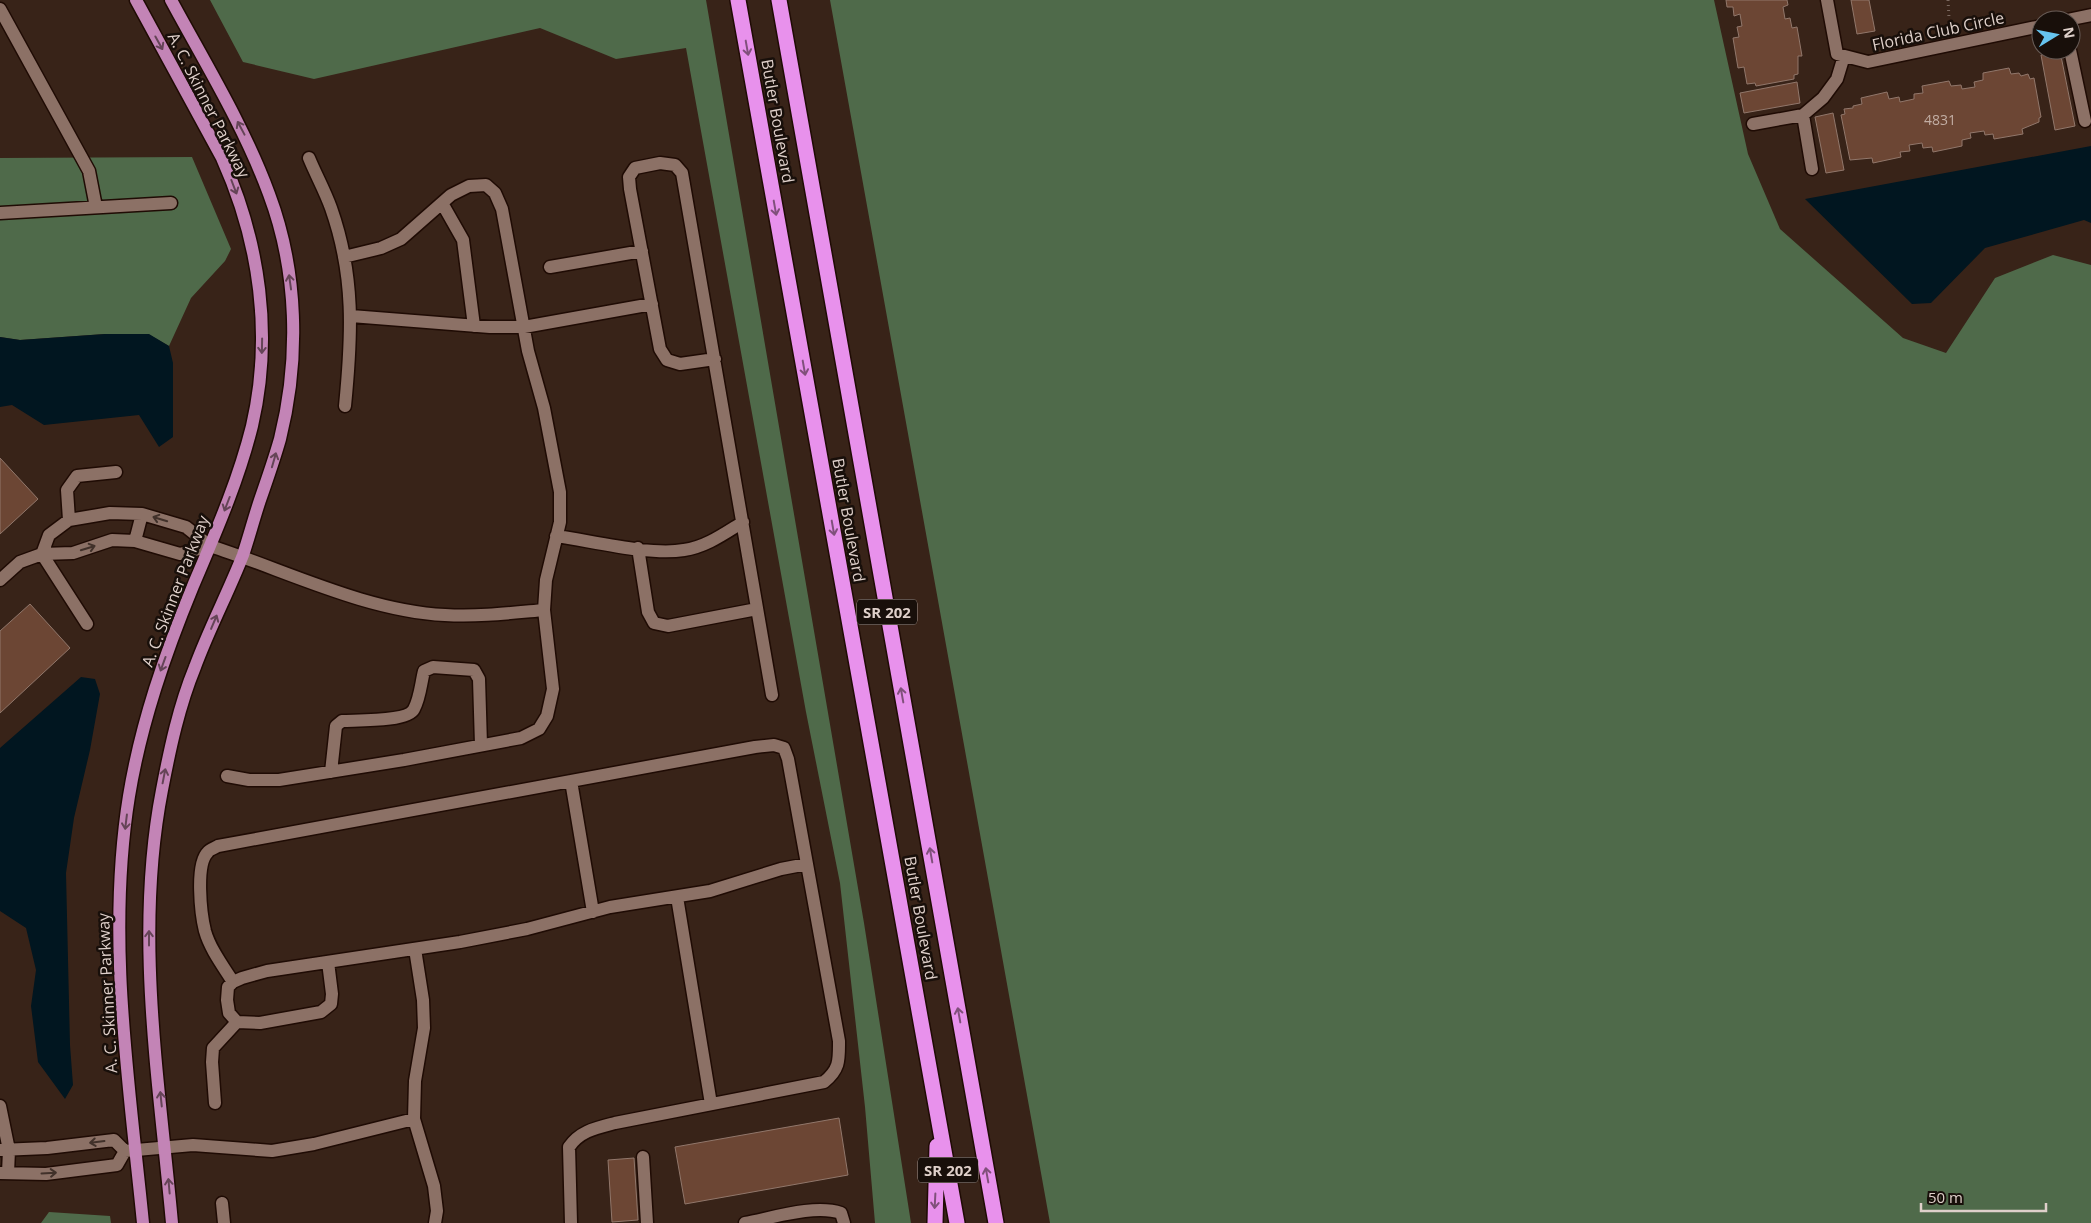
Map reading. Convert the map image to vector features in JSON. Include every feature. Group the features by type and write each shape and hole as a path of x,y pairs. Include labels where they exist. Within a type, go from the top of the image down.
{"highway":[{"name":"Butler Boulevard","path":"738,0 957,1223"},
{"name":"Butler Boulevard","path":"779,0 996,1223"},
{"path":"935,1223 938,1117"}],"main road":[{"name":"A. C. Skinner Parkway","path":"136,0 222,158 234,185 252,242 258,272 262,333 257,394 244,454 157,682 136,762 125,822 119,885 119,969 130,1150 143,1223"},
{"name":"A. C. Skinner Parkway","path":"171,0 248,142 259,168 279,225 290,286 294,346 286,408 271,468 242,556 189,684 171,746 156,818 148,909 149,973 172,1223"}],"street":[{"path":"1753,124 1803,115 1823,98 1837,79 1844,56 1837,54 1827,0"},
{"path":"0,9 89,171 96,207"},
{"name":"Florida Club Circle","path":"1844,56 1868,62 2031,28"},
{"path":"2072,60 2085,121"},
{"path":"1803,115 1812,169"},
{"path":"309,158 331,207 344,257 351,300 351,347 345,406"},
{"path":"715,359 680,364 667,360 660,349 630,189 629,177 635,168 660,164 675,165 682,173 715,359 772,696"},
{"path":"227,776 248,780 279,780 482,746 521,738 539,728 547,716 552,689 544,610 546,580 560,522 560,492 544,408 524,327 502,209 495,194 486,185 469,186 451,195 401,239 381,248 344,257"},
{"path":"0,213 171,203"},
{"path":"442,203 463,240 474,326"},
{"path":"550,267 642,251"},
{"path":"351,316 474,326 524,327 652,304"},
{"path":"69,520 67,490 77,476 116,472"},
{"path":"42,554 49,535 69,520 110,513 142,514 186,527 210,546 242,556 312,584 394,608 444,615 489,615 544,610"},
{"path":"135,541 142,514"},
{"path":"556,536 653,551 684,550 715,540 743,522"},
{"path":"0,580 20,562 42,554 73,553 112,540 135,541 180,554 210,546"},
{"path":"638,548 648,612 654,623 668,626 757,609"},
{"path":"42,554 87,624"},
{"path":"331,772 336,726 342,721 391,719 409,715 414,711 424,671 433,667 474,670 479,679 482,746"},
{"path":"233,982 205,932 200,898 202,863 207,852 218,846 755,747 774,745 784,748 788,759 839,1041 839,1061 834,1074 824,1082 592,1129 576,1138 569,1147 571,1223"},
{"path":"570,781 593,912"},
{"path":"328,962 332,994 331,1004 321,1012 260,1023 237,1022 229,1013 228,987 233,982 266,971 527,930 610,907 710,892 774,871 807,864"},
{"path":"677,897 711,1104"},
{"path":"415,949 423,1000 424,1028 415,1082 414,1119 434,1186 435,1223"},
{"path":"214,1103 213,1048 237,1022"},
{"path":"0,1106 5,1150 4,1173 46,1174 117,1165 130,1150"},
{"path":"5,1150 47,1148 114,1140 130,1150 200,1146 272,1151 314,1144 414,1119"},
{"path":"643,1157 647,1223"},
{"path":"222,1203 224,1223"},
{"path":"745,1223 802,1212 831,1209 841,1213 844,1223"}],"path":[{"path":"1948,0 1949,18"}],"green space":[{"path":"210,0 706,0 864,923 911,1223 875,1223 865,1107 840,883 806,712 686,48 616,59 540,28 314,79 243,62"},
{"path":"830,0 1714,0 1748,154 1780,229 1903,338 1946,353 1995,278 2053,255 2091,265 2091,1223 1050,1223"},
{"path":"192,157 231,249 225,261 191,298 169,346 148,334 105,334 20,340 0,337 0,158"},
{"path":"49,1212 110,1216 111,1223 41,1223"}],"water":[{"path":"2091,146 2091,223 2084,220 1985,248 1931,303 1912,304 1805,199"},
{"path":"105,334 149,334 169,346 173,363 173,437 159,447 139,415 44,425 12,405 0,407 0,337 20,340"},
{"path":"81,677 95,679 100,694 90,750 74,818 66,873 70,1045 73,1085 65,1099 38,1062 31,1006 36,970 26,928 0,911 0,748"}],"building":[{"path":"1726,0 1787,0 1788,5 1783,7 1785,19 1790,18 1792,28 1797,27 1802,56 1798,56 1798,74 1794,75 1794,79 1756,86 1755,83 1747,84 1744,67 1738,68 1733,38 1739,37 1737,27 1742,26 1740,14 1734,16 1733,7 1727,7"},
{"path":"1851,0 1869,0 1875,31 1857,34"},
{"path":"2042,60 2062,60 2075,126 2055,130"},
{"path":"2009,68 2011,74 2019,73 2021,76 2028,74 2030,79 2034,78 2041,117 2039,122 2022,129 2023,134 1994,139 1993,134 1985,135 1984,131 1970,133 1971,138 1962,140 1962,146 1933,152 1932,147 1923,148 1922,143 1909,145 1910,151 1900,152 1901,157 1873,163 1872,158 1850,160 1841,115 1845,114 1844,109 1862,104 1861,98 1887,92 1889,99 1899,97 1900,102 1914,99 1914,94 1923,93 1922,86 1949,81 1951,86 1961,85 1962,89 1975,87 1974,82 1983,80 1983,73"},
{"path":"1797,82 1800,103 1744,113 1740,93"},
{"path":"1833,113 1844,170 1826,173 1815,117"},
{"path":"0,458 38,499 0,534"},
{"path":"30,604 70,648 0,713 0,631"},
{"path":"839,1118 848,1175 685,1204 675,1147"},
{"path":"634,1158 638,1220 612,1222 608,1160"}]}
